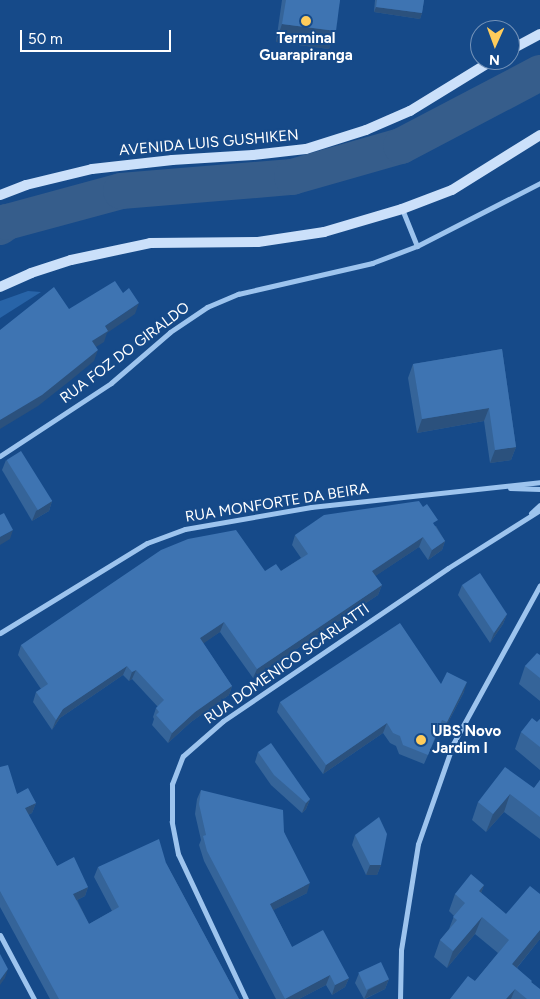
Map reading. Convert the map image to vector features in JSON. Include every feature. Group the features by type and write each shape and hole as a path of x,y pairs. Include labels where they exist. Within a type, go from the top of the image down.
{"main road":[{"path":"520,45 540,34"},
{"name":"AVENIDA LUIS GUSHIKEN","path":"0,195 26,185 92,170 172,160 253,155 306,149 366,130 410,111 476,70"},
{"path":"0,287 31,273 110,250 150,243 258,242 324,232 402,209 452,190 540,136"}],"street":[{"name":"RUA FOZ DO GIRALDO","path":"0,456 111,383 170,332 206,307 238,294 372,263 418,246 540,183"},
{"path":"402,209 418,246"},
{"name":"RUA MONFORTE DA BEIRA","path":"0,633 147,543 185,529 312,507 540,482"},
{"name":"RUA MONFORTE DA BEIRA","path":"494,487 540,489"},
{"name":"RUA DOMENICO SCARLATTI","path":"526,519 540,505"},
{"name":"RUA DOMENICO SCARLATTI","path":"246,999 178,854 172,822 172,784 183,756 223,721 448,568 540,510"},
{"path":"400,999 402,950 418,844 453,744 540,585"},
{"path":"0,935 34,999"}],"shaded area":[{"path":"28,291 41,292 0,318 0,301"}],"building":[{"path":"286,0 340,0 336,31 282,24"},
{"path":"377,0 424,0 422,13 376,7"},
{"path":"115,281 123,293 129,288 139,303 105,326 108,331 92,341 98,350 42,395 0,420 0,330 54,287 69,309"},
{"path":"502,349 516,447 495,450 489,408 422,419 413,364"},
{"path":"21,451 52,501 38,510 7,460"},
{"path":"419,501 423,507 427,504 438,520 433,523 445,541 432,550 423,537 372,571 382,585 257,669 224,622 200,638 232,686 195,712 172,733 156,715 159,712 156,708 164,700 136,670 132,672 127,666 63,709 56,720 36,692 48,684 21,645 161,550 188,539 236,530 265,571 276,564 281,571 308,554 295,535 324,515"},
{"path":"4,513 13,530 0,537 0,515"},
{"path":"480,573 507,614 494,633 462,585"},
{"path":"400,623 441,684 447,672 467,682 447,722 442,720 428,755 403,745 400,736 393,733 387,723 326,765 280,702"},
{"path":"537,653 540,655 540,678 525,666"},
{"path":"532,718 537,722 540,719 540,747 521,732"},
{"path":"271,743 310,799 306,803 274,775 258,752"},
{"path":"8,765 17,794 28,788 36,803 25,808 57,866 74,857 88,887 73,894 89,924 119,907 98,867 159,839 166,863 239,999 59,999 0,891 0,767"},
{"path":"505,767 534,788 540,780 540,817 510,794 493,814 478,802"},
{"path":"201,790 283,810 284,832 310,883 270,904 292,947 323,930 349,978 335,985 330,975 285,999 207,851 203,836 206,835 199,804"},
{"path":"379,817 387,834 381,865 370,865 355,835"},
{"path":"471,874 484,885 479,891 506,914 530,886 540,894 540,930 512,964 540,989 540,999 527,999 515,989 506,999 450,999 468,976 475,981 509,940 482,917 453,951 440,940 457,920 453,917 465,903 455,894"},
{"path":"0,954 8,969 0,980"},
{"path":"381,962 389,979 366,990 358,973"}],"waterway":[{"path":"0,227 7,222 121,191 292,177 401,146 540,73"}],"place":[{"name":"Terminal Guarapiranga","path":"306,21"},
{"name":"UBS Novo Jardim I","path":"421,740"}]}
